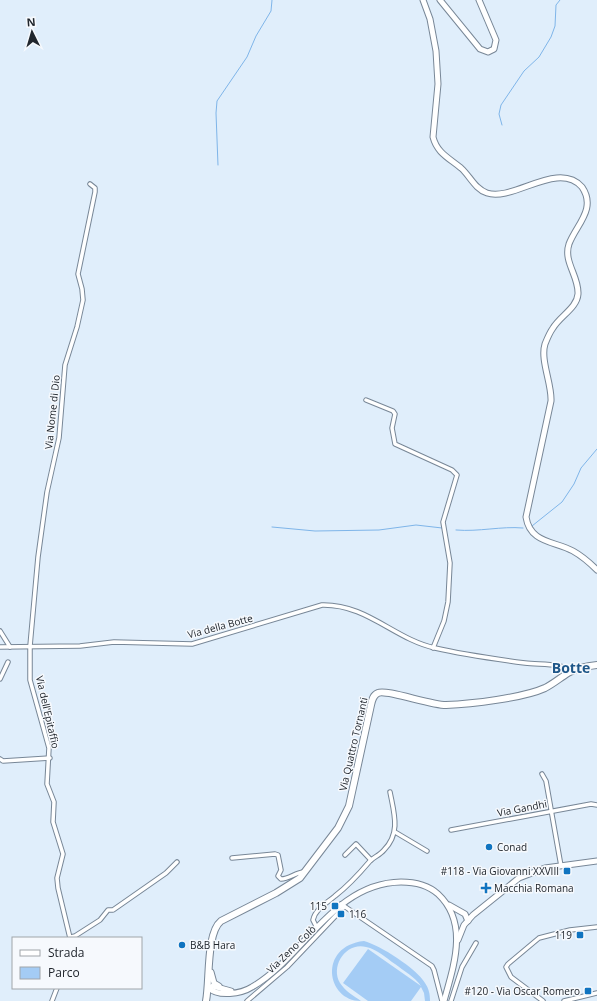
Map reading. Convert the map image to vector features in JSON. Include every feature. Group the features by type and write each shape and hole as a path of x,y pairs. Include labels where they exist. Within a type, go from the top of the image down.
{"main road":[{"path":"423,0 430,19 436,51 438,84 433,137 435,145 441,153 462,169 479,189 487,193 494,194 546,180 566,178 574,181 582,187 589,198 587,216 572,238 567,255 577,285 576,302 553,328 545,346 545,359 551,392 551,401 526,518 530,530 534,536 572,551 597,570"},
{"path":"440,0 480,49 488,52 496,46 496,40 479,0"},
{"name":"Via Quattro Tornanti","path":"206,1001 209,988 212,938 218,923 276,893 300,878 338,828 348,806 373,697 376,694 385,691 426,703 457,704 540,690 573,671 597,665"},
{"path":"443,1001 457,943 466,923 478,910 519,878 544,868 597,861"},
{"path":"209,988 213,986 220,990 237,992 246,990 262,980 283,962 317,928 355,895 372,887 395,882 409,882 432,889 448,904 463,913 466,923"},
{"path":"448,904 457,925 457,943"},
{"path":"454,918 463,913 478,910"},
{"path":"457,925 466,923"},
{"path":"210,966 214,983 220,990"},
{"path":"206,1001 210,996 220,990"}],"street":[{"name":"Via Nome di Dio","path":"30,646 38,557 47,492 59,438 65,365 83,300 78,274 95,192 95,188 90,184"},
{"path":"366,400 393,411 395,414 392,428 396,444 452,470 457,475 444,522 450,563 448,602 444,621 433,648"},
{"name":"Via della Botte","path":"0,647 80,646 114,642 192,644 322,605 338,604 367,615 416,642 433,648 526,663 568,667 573,671"},
{"path":"0,631 10,647"},
{"name":"Via dell'Epitaffio","path":"30,646 30,680 49,748 50,758 47,784 54,802 53,822 63,854 57,878 58,888 70,937 75,936 100,920 108,910 113,910 152,883 178,862"},
{"path":"0,679 8,662"},
{"name":"Via dell'Epitaffio","path":"0,760 50,758"},
{"path":"542,774 546,781 552,810 561,866"},
{"path":"317,928 313,920 319,909 342,891 371,860 384,851 392,840 395,832 396,821 390,792"},
{"name":"Via Gandhi","path":"451,830 552,810 592,804 597,805"},
{"path":"395,832 427,851"},
{"path":"344,855 356,844 371,860"},
{"path":"232,858 275,854 278,856 280,862 278,876 281,879 286,879 296,873 304,872"},
{"path":"342,906 432,966 443,1001"},
{"name":"Via Zeno Colò","path":"247,1001 287,968 342,906"},
{"path":"543,1001 511,977 506,967 539,938 570,930 597,927"},
{"path":"451,1001 462,967 476,943"},
{"path":"52,1001 57,989"},
{"path":"564,1001 597,993"}],"green space":[{"path":"364,941 388,952 421,977 429,992 430,1001 425,1001 424,993 421,987 411,1001 368,1001 343,983 368,949 421,986 413,977 381,954 366,947 359,946 352,948 342,957 337,970 337,976 342,986 361,1001 349,999 340,992 334,983 332,973 334,962 339,952 349,945"}],"waterway":[{"path":"218,165 217,101 247,57 256,36 271,11 272,0"},
{"path":"502,125 499,114 501,105 524,71 539,57 551,37 555,26 556,5 560,0"},
{"path":"532,526 562,502 574,484 581,468 597,449"},
{"path":"272,527 315,531 379,530 416,525 442,528"},
{"path":"456,530 523,528"}],"place":[{"name":"Conad","path":"489,847"},
{"name":"#118 - Via Giovanni XXVIII","path":"567,871"},
{"name":"Macchia Romana","path":"486,888"},
{"name":"115","path":"335,906"},
{"name":"116","path":"341,914"},
{"name":"119","path":"580,935"},
{"name":"B&B Hara","path":"182,945"},
{"name":"#120 - Via Oscar Romero","path":"588,991"}],"district":[{"name":"Botte","path":"571,667"}]}
